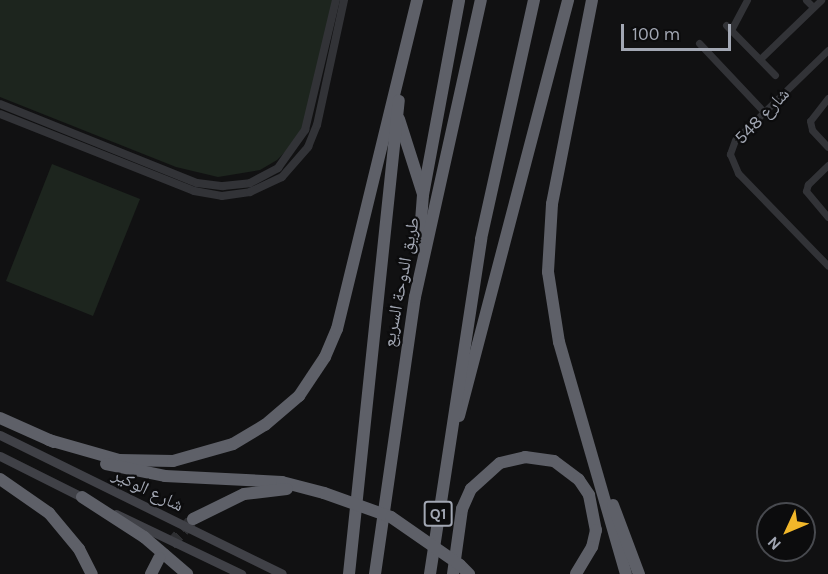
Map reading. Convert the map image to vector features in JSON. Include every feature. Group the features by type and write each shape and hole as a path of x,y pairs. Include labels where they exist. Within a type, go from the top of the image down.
{"highway":[{"path":"49,440 119,460 173,461 239,441 265,425 298,396 325,357 337,329 417,0"},
{"path":"415,297 423,195 459,0"},
{"name":"طريق الدوحة السريع","path":"375,574 415,297 481,0"},
{"path":"448,454 481,239 534,0"},
{"path":"448,454 568,0"},
{"path":"592,0 558,171 549,240 552,308 582,424 627,574"},
{"path":"349,574 397,115 410,28"},
{"path":"397,115 423,195"},
{"path":"0,418 93,460 142,474 282,482 318,491 391,517 464,572"},
{"path":"582,424 639,574"},
{"name":"Q1","path":"430,574 448,454"},
{"path":"464,572 462,509 471,489 500,463 525,457 554,461 579,480 589,495 596,530 592,547 576,574"},
{"path":"0,479 49,513 79,549 92,574"},
{"path":"193,519 244,494 318,491"},
{"path":"82,497 144,537 187,574"},
{"path":"150,574 159,558"}],"main road":[{"name":"شارع الوكير","path":"0,435 282,574"},
{"name":"شارع الوكير","path":"0,456 241,574"}],"street":[{"path":"0,104 197,183 223,186 250,183 278,168 305,130 336,0"},
{"path":"0,114 194,191 222,196 250,192 282,177 308,147 317,126 344,0"},
{"path":"747,0 729,28 775,75"},
{"path":"806,0 813,7"},
{"path":"760,59 821,0"},
{"path":"699,43 764,112"},
{"name":"شارع 548","path":"828,50 731,146 734,167 828,266"},
{"path":"828,98 810,122 812,130 828,147"},
{"path":"828,165 808,184 806,192 828,217"}],"shaded area":[{"path":"0,0 334,0 304,123 294,143 277,160 260,170 218,177 176,167 0,97"},
{"path":"52,164 140,199 93,316 6,281"}],"tunnel":[{"path":"159,558 192,520"}]}
